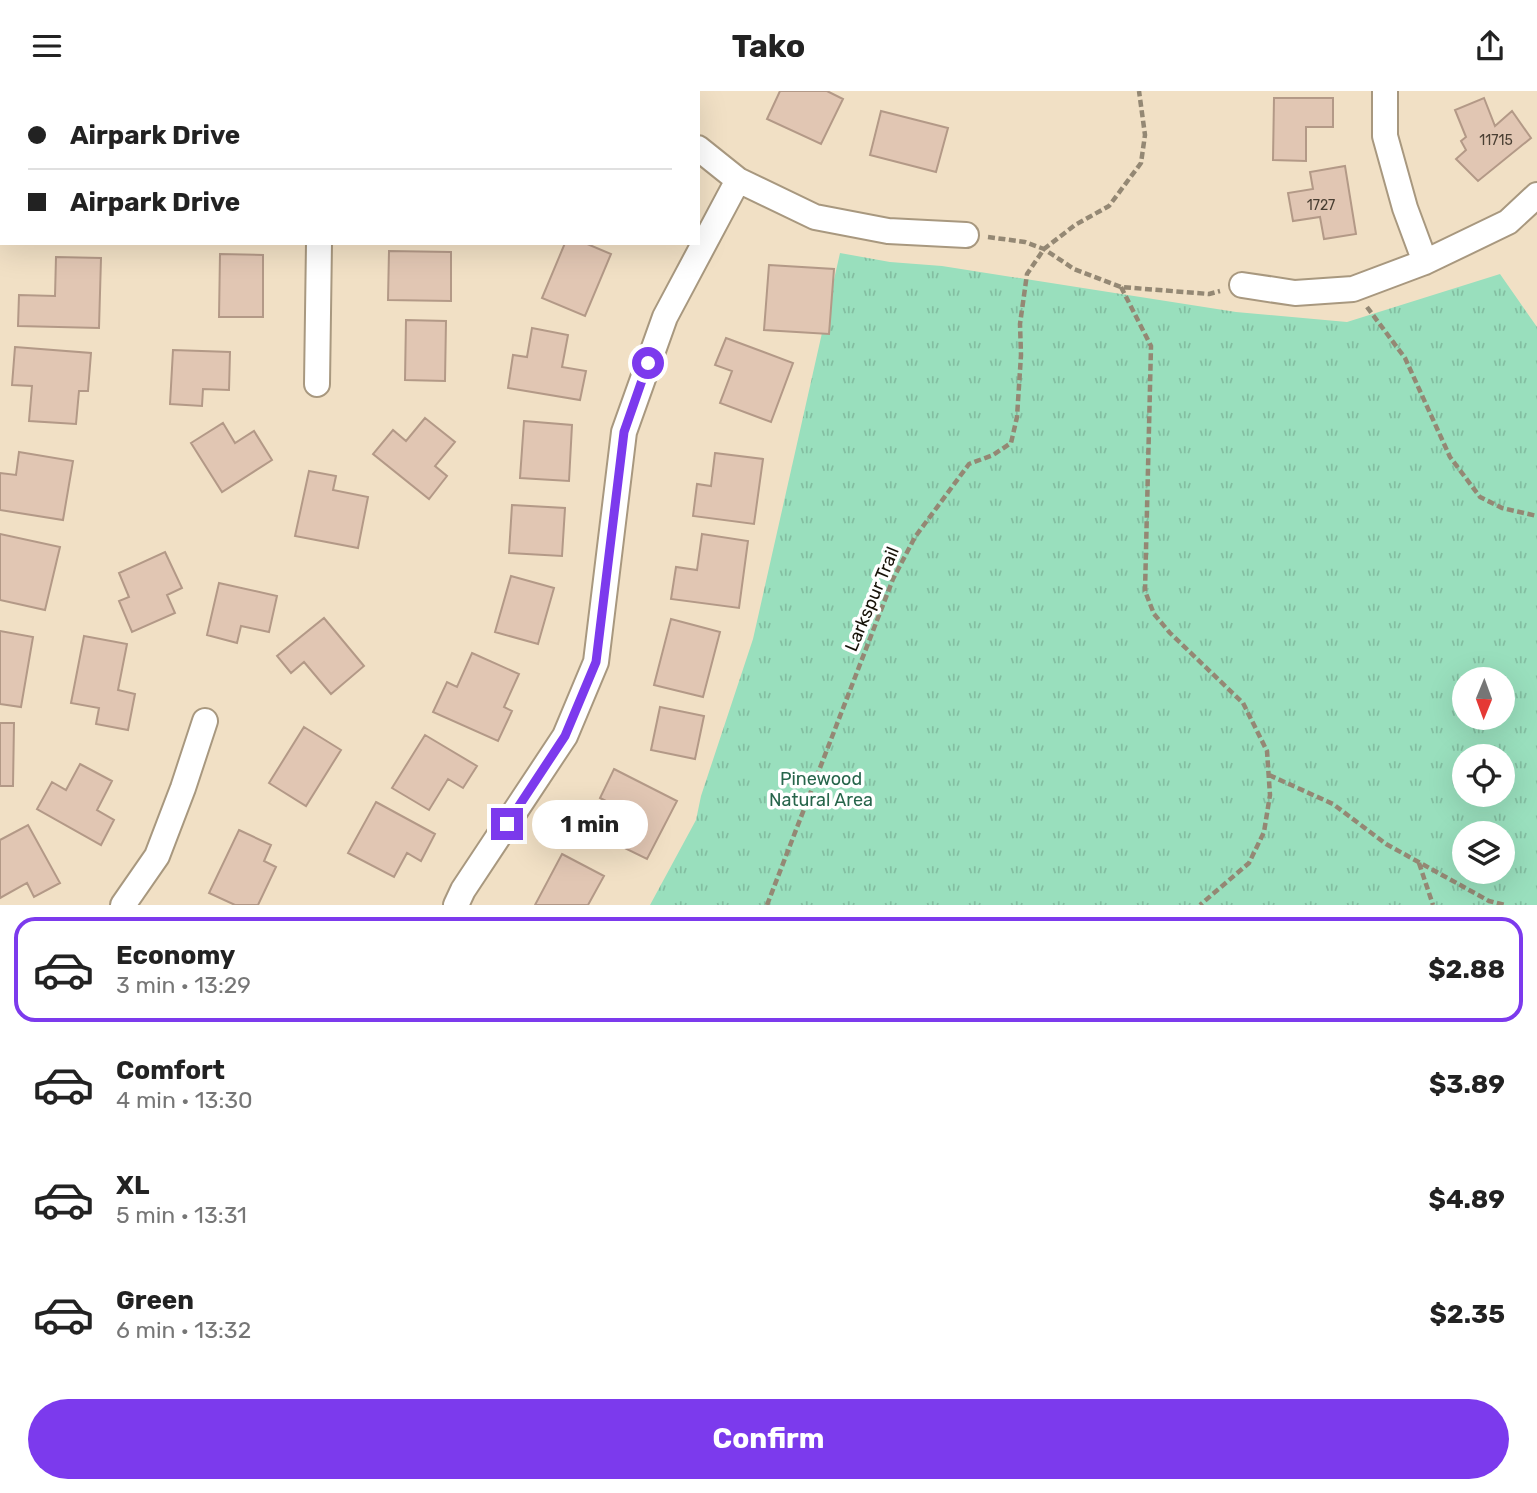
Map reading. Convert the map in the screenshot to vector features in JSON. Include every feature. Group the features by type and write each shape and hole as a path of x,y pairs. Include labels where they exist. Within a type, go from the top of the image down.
{"street":[{"path":"1385,91 1385,135 1405,208 1425,262"},
{"path":"700,150 738,180 815,217 888,231 966,235"},
{"path":"456,905 463,890 565,736 596,662 624,432 665,317 738,180"},
{"path":"1242,285 1294,293 1353,289 1425,262 1508,222 1537,195"},
{"path":"317,384 318,245"},
{"path":"122,905 157,856 205,722"}],"path":[{"name":"Larkspur Trail","path":"767,905 893,579 915,537 969,464 993,456 1011,443 1017,417 1022,299 1027,274 1044,250 1075,225 1109,206 1141,163 1145,135 1139,91"},
{"path":"966,235 1025,243 1044,250 1074,269 1121,287 1209,294 1242,285"},
{"path":"1121,287 1151,346 1145,591 1154,614 1170,633 1243,703 1267,751 1270,795 1264,832 1249,863 1200,905"},
{"path":"1353,289 1405,358 1450,457 1480,497 1502,508 1537,516"},
{"path":"1269,775 1333,804 1386,844 1489,901 1505,905"},
{"path":"1419,862 1433,905"}],"green space":[{"name":"Pinewood Natural Area","path":"840,253 890,262 942,266 1236,312 1347,322 1500,274 1537,327 1537,905 650,905 696,820 701,796 753,639"}],"building":[{"path":"780,91 827,91 843,99 821,144 767,119"},
{"path":"1274,98 1333,98 1333,127 1306,127 1306,161 1273,160"},
{"path":"1484,98 1495,126 1512,111 1531,138 1478,181 1456,159 1466,150 1461,141 1466,137 1455,110"},
{"path":"881,111 948,128 936,172 870,155"},
{"path":"1345,166 1356,234 1324,239 1320,217 1293,221 1288,193 1313,189 1310,172"},
{"path":"564,245 590,245 611,254 585,316 542,298"},
{"path":"389,251 451,252 451,301 388,300"},
{"path":"220,254 263,255 263,317 219,317"},
{"path":"56,257 101,258 99,328 18,326 19,295 55,296"},
{"path":"769,265 834,269 829,334 764,330"},
{"path":"406,320 446,321 445,381 405,380"},
{"path":"532,328 568,335 562,367 586,371 580,400 508,388 513,355 527,357"},
{"path":"726,338 793,363 771,422 720,403 732,371 715,365"},
{"path":"15,347 91,353 88,391 79,391 76,424 29,421 32,386 12,385"},
{"path":"173,350 230,352 229,390 203,389 202,406 170,404"},
{"path":"425,418 455,442 435,466 447,476 429,499 373,454 393,430 406,441"},
{"path":"524,421 572,425 569,481 520,478"},
{"path":"223,423 235,443 254,431 272,460 222,492 191,443"},
{"path":"19,452 73,461 63,520 0,510 0,473 16,475"},
{"path":"715,453 763,459 754,524 693,516 697,484 711,486"},
{"path":"309,471 336,476 333,490 368,497 358,548 295,536"},
{"path":"512,505 565,508 562,556 509,553"},
{"path":"0,534 60,547 45,610 0,600"},
{"path":"702,534 748,541 739,608 671,599 676,567 697,570"},
{"path":"165,552 182,588 167,595 175,613 132,632 119,601 129,597 119,573"},
{"path":"511,576 554,588 538,644 495,632"},
{"path":"219,583 277,596 269,632 241,626 237,643 207,635"},
{"path":"324,618 364,666 331,694 304,662 291,673 277,656"},
{"path":"671,619 720,632 703,697 654,685"},
{"path":"0,631 33,637 21,707 0,704"},
{"path":"84,636 127,644 118,690 135,694 128,730 96,724 99,708 71,703"},
{"path":"472,653 519,674 504,707 512,711 498,741 433,712 447,682 457,687"},
{"path":"660,707 704,716 695,759 651,750"},
{"path":"0,723 14,723 13,786 0,786"},
{"path":"304,727 341,750 306,806 269,783"},
{"path":"425,735 477,766 463,788 448,779 429,810 392,788"},
{"path":"80,764 112,781 97,810 114,820 101,845 37,809 52,782 66,790"},
{"path":"614,769 677,801 647,859 594,833 610,803 600,798"},
{"path":"376,802 435,834 421,861 407,853 394,877 348,853"},
{"path":"28,825 60,883 34,897 27,883 0,898 0,840"},
{"path":"239,830 271,845 264,861 276,867 258,905 235,905 209,893"},
{"path":"562,854 604,876 588,905 535,905"}],"route":[{"path":"507,824 565,736 596,662 624,432 648,363"}]}
